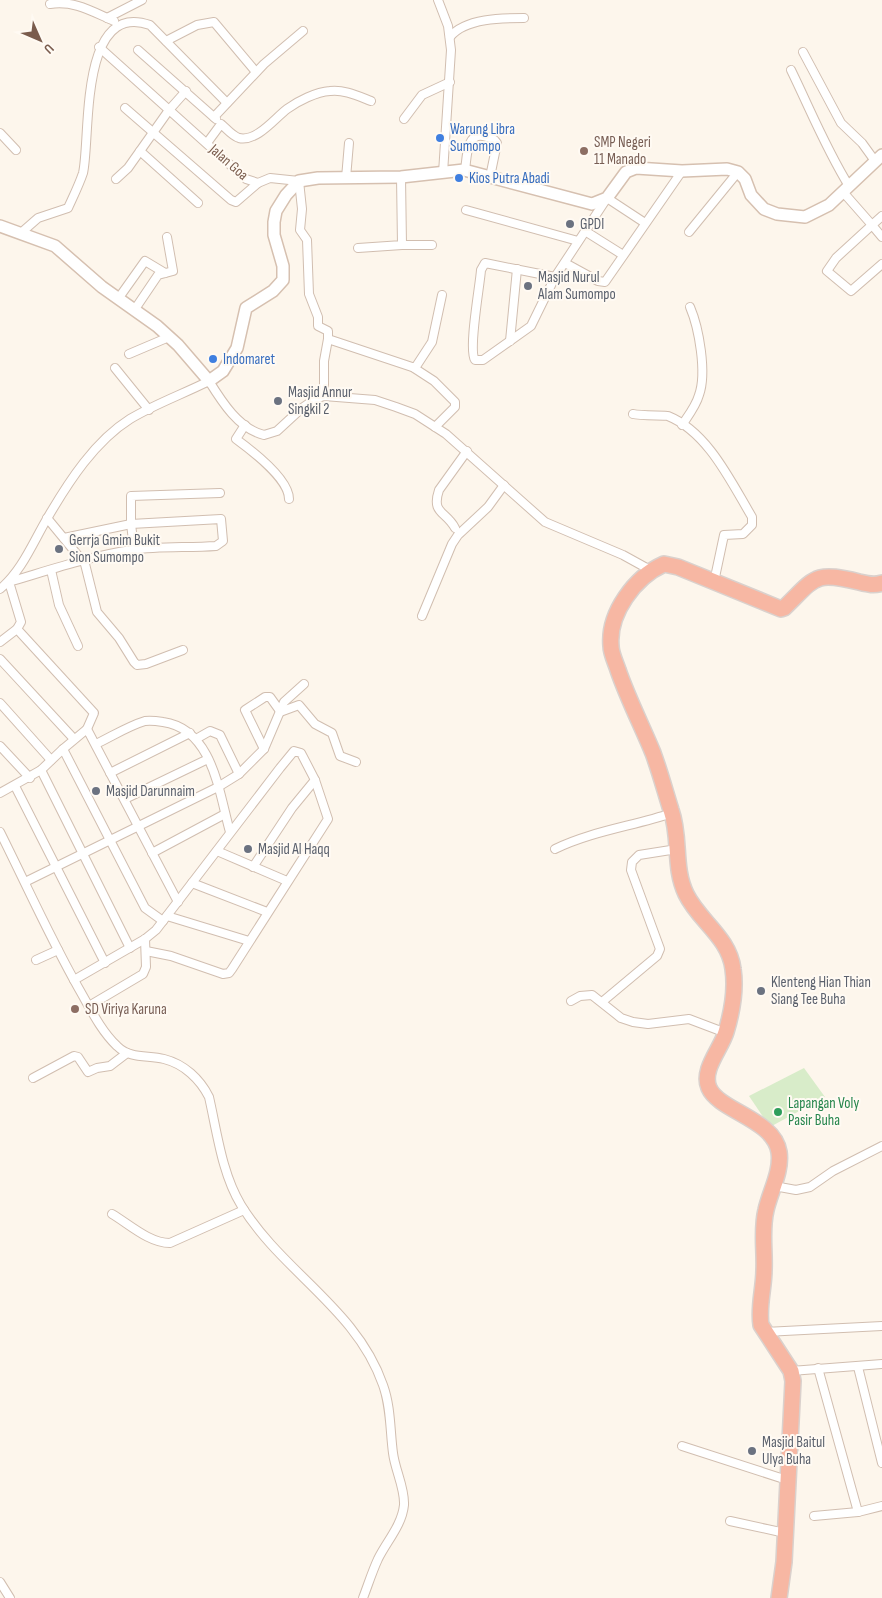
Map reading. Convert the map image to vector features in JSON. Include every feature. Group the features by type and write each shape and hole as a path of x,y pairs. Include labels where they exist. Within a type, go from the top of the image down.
{"highway":[{"path":"779,1598 794,1392 791,1371 765,1332 760,1316 764,1271 763,1235 766,1211 780,1160 779,1151 771,1134 715,1096 708,1085 708,1071 726,1033 733,992 732,962 721,939 694,908 685,891 677,864 672,813 654,756 622,680 611,647 615,617 621,606 635,586 652,571 664,564 672,565 781,609 812,581 822,576 830,575 870,585 882,583"}],"street":[{"path":"22,232 38,218 68,208 82,173 86,119 99,47 111,20 142,0"},
{"path":"438,0 450,37 450,82 443,173"},
{"path":"50,4 68,2 111,20 143,21 155,29 227,103"},
{"path":"450,37 459,30 474,24 498,19 524,18"},
{"path":"166,41 197,25 214,22 256,72"},
{"path":"214,117 256,72 303,31"},
{"name":"Jalan Goa","path":"99,47 246,179 258,183 270,178 299,181"},
{"path":"138,50 221,124 241,138 260,132 294,104 322,92 340,91 371,101"},
{"path":"555,277 490,262 484,265 472,354 475,360 483,360 531,326 555,277 626,172 636,168 682,171 727,169 738,172 745,179 751,195 758,205 770,212 790,217 805,217 824,210 878,158 841,123 803,52"},
{"path":"791,70 825,138 831,158 846,189 882,236"},
{"path":"404,119 424,94 450,82"},
{"path":"116,179 128,168 169,110 186,91"},
{"path":"125,108 231,200 236,202 240,200 258,183"},
{"path":"207,143 221,124"},
{"path":"0,133 16,150"},
{"path":"464,170 469,144 478,135 485,136 495,139 497,143 490,177"},
{"path":"346,178 349,142"},
{"path":"140,151 198,203"},
{"path":"3,585 29,552 70,481 95,450 120,426 209,381 223,371 236,348 246,308 274,291 283,280 283,266 274,234 274,222 276,210 299,181 318,178 401,177 464,170 592,204 607,198"},
{"path":"565,263 602,283 605,282 682,171"},
{"path":"688,232 738,172"},
{"path":"401,177 402,245"},
{"path":"299,181 302,209 300,230 307,240 309,294 318,317 318,326 328,331 324,361 324,396"},
{"path":"607,198 645,223"},
{"path":"466,210 578,242"},
{"path":"882,216 836,258 827,271 851,291 882,264"},
{"path":"0,226 22,232 55,246 118,298 135,309 169,337 209,381 227,408 244,425 259,434 270,434 277,431 315,399 324,396 375,400 415,414 435,427 467,451 518,500 545,522 623,555 652,571"},
{"path":"585,231 623,255"},
{"path":"135,309 158,275 174,270 167,238"},
{"path":"358,248 432,245"},
{"path":"118,298 145,260 166,274"},
{"path":"510,342 517,269"},
{"path":"414,368 418,366 432,342 442,295"},
{"path":"682,425 699,397 701,386 699,343 690,307"},
{"path":"129,354 169,337"},
{"path":"328,338 414,368 434,381 455,402 455,406 435,427"},
{"path":"115,368 149,410"},
{"path":"633,414 650,417 666,416 694,433 707,447 753,518 751,527 743,534 724,535 714,582"},
{"path":"244,425 236,439 282,481 289,492 289,499"},
{"path":"455,528 438,510 437,497 439,490 467,451"},
{"path":"422,616 452,544 458,535 488,507 504,485"},
{"path":"134,550 130,499 134,495 220,493"},
{"path":"47,518 82,560 87,569 97,612 119,638 137,665 146,664 183,650"},
{"path":"3,585 82,560 134,550 216,546 223,541 221,519 131,524 64,538"},
{"path":"51,570 59,605 78,646"},
{"path":"0,642 17,629 21,622 21,617 3,585"},
{"path":"0,793 30,778 41,770 87,729 94,713 17,629"},
{"path":"0,659 74,739"},
{"path":"25,882 84,854 137,825 218,787 239,774 264,749 287,698 304,684"},
{"path":"264,749 245,710 265,697 270,697 280,712"},
{"path":"0,703 51,760"},
{"path":"280,712 299,705 315,724 332,733 340,756 356,762"},
{"path":"96,744 147,721 176,725 190,733 196,739 208,759 230,832"},
{"path":"87,729 178,902"},
{"path":"196,739 210,731 218,734 239,774"},
{"path":"110,773 190,733"},
{"path":"0,746 30,778"},
{"path":"63,749 145,908 165,919 249,941"},
{"path":"74,980 145,939 165,919 294,751 299,751 303,755 315,780 328,820 232,969 226,974 171,956 146,951"},
{"path":"125,799 208,759"},
{"path":"41,770 130,948"},
{"path":"253,867 292,808 315,780"},
{"path":"15,786 105,963"},
{"path":"555,849 591,835 645,822 672,813"},
{"path":"152,853 225,814"},
{"path":"0,832 58,950 89,1006 116,1045 127,1053 164,1059 180,1065 203,1085 208,1097 232,1188 244,1210 257,1228 294,1270 327,1298 358,1334 384,1387 393,1455 404,1503 401,1518 372,1572 363,1598"},
{"path":"602,1002 657,956 660,949 631,870 632,862 639,855 677,849"},
{"path":"217,851 287,881"},
{"path":"192,883 267,912"},
{"path":"89,1006 142,974 146,967 145,939"},
{"path":"36,960 58,950"},
{"path":"571,1001 580,996 592,995 621,1018 633,1022 648,1024 690,1020 726,1033"},
{"path":"33,1078 74,1056 78,1056 88,1072 110,1066 127,1053"},
{"path":"774,1186 796,1190 805,1188 882,1146"},
{"path":"112,1214 151,1238 162,1243 170,1243 244,1210"},
{"path":"765,1332 882,1326"},
{"path":"791,1371 882,1364"},
{"path":"858,1367 882,1464"},
{"path":"818,1368 858,1512"},
{"path":"682,1446 787,1480"},
{"path":"814,1516 858,1512 882,1506"},
{"path":"730,1521 785,1533"},
{"path":"0,1582 10,1597"},
{"path":"0,1597 10,1597"}],"green space":[{"name":"Lapangan Voly Pasir Buha","path":"804,1068 825,1097 770,1127 749,1096"}],"place":[{"name":"Warung Libra Sumompo","path":"440,138"},
{"name":"SMP Negeri 11 Manado","path":"584,151"},
{"name":"Kios Putra Abadi","path":"459,178"},
{"name":"GPDI","path":"570,224"},
{"name":"Masjid Nurul Alam Sumompo","path":"528,286"},
{"name":"Indomaret","path":"213,359"},
{"name":"Masjid Annur Singkil 2","path":"278,401"},
{"name":"Gerrja Gmim Bukit Sion Sumompo","path":"59,549"},
{"name":"Masjid Darunnaim","path":"96,791"},
{"name":"Masjid Al Haqq","path":"248,849"},
{"name":"Klenteng Hian Thian Siang Tee Buha","path":"761,991"},
{"name":"SD Viriya Karuna","path":"75,1009"},
{"name":"Lapangan Voly Pasir Buha","path":"778,1112"},
{"name":"Masjid Baitul Ulya Buha","path":"752,1451"}]}
